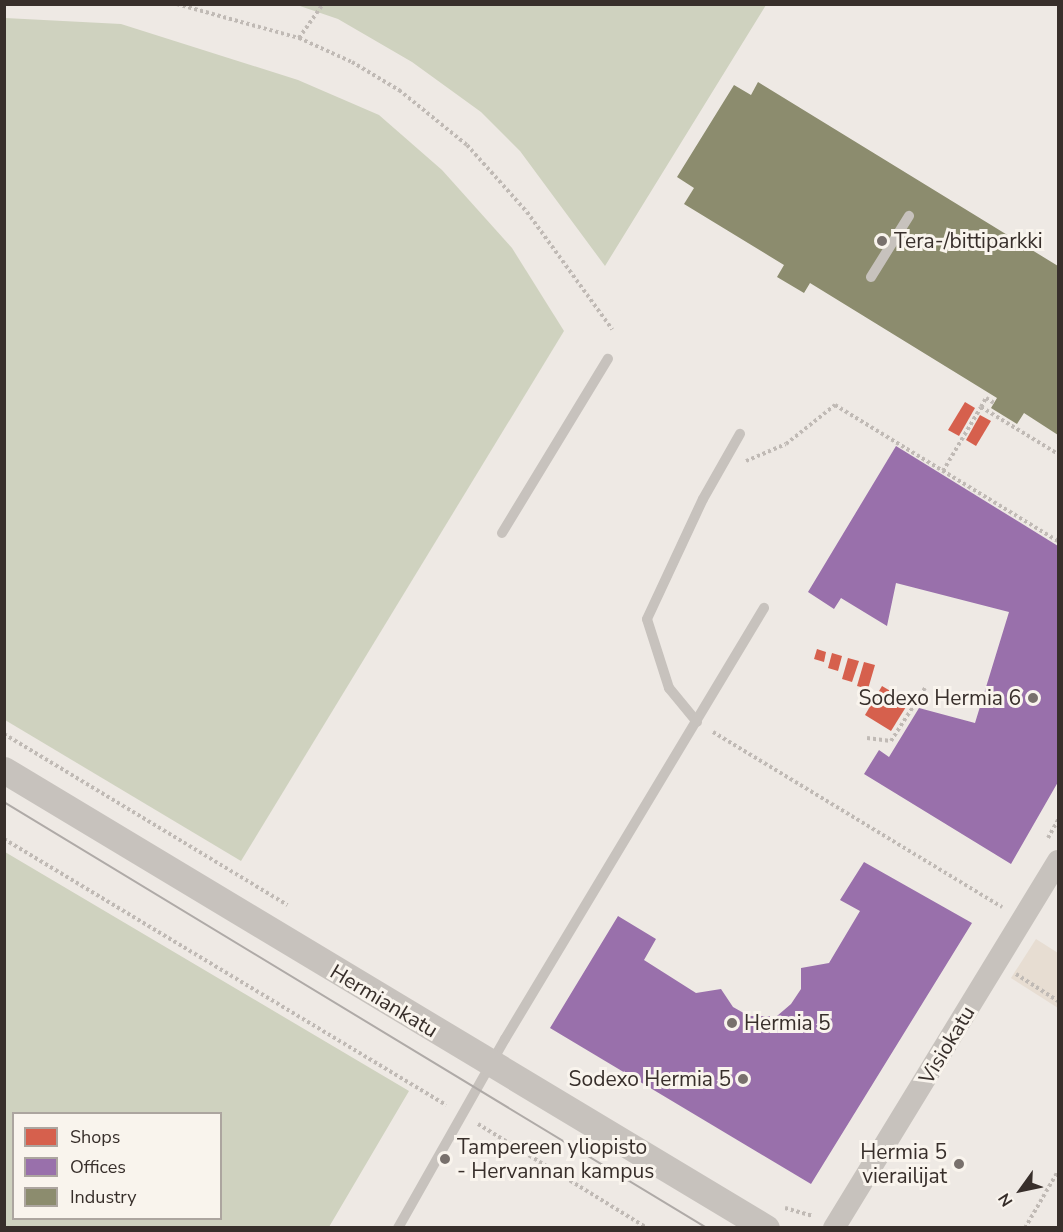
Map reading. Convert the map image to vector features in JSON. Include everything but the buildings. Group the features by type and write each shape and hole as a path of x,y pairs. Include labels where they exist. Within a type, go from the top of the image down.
{"street":[{"name":"Hermiankatu","path":"4,770 490,1065 766,1227"},
{"name":"Visiokatu","path":"834,1227 1059,861"}],"lane":[{"path":"872,277 909,216"},
{"path":"501,533 608,359"},
{"path":"697,722 669,688 647,619 703,499 740,434"},
{"path":"398,1227 464,1116 490,1065 764,608"}],"path":[{"path":"177,4 299,38 352,62 399,90 467,145 527,212 612,329"},
{"path":"299,38 323,4"},
{"path":"943,471 986,398 994,403"},
{"path":"724,464 765,456 835,405 1059,542"},
{"path":"981,407 1059,454"},
{"path":"867,738 891,741 925,688"},
{"path":"697,722 1023,920"},
{"path":"4,839 647,1227"},
{"path":"1014,973 1059,1001"},
{"path":"1025,1227 1059,1171"}],"green space":[{"path":"297,5 766,5 605,266 520,151 481,112 412,62 338,19"},
{"path":"5,18 121,24 298,80 379,115 442,170 512,248 564,331 241,861 5,720"},
{"path":"5,852 409,1091 329,1227 5,1227"}],"shaded area":[{"path":"1036,939 1058,953 1058,1008 1011,978"}],"tram line":[{"path":"4,802 707,1228"}],"place":[{"name":"Tera-/bittiparkki","path":"882,241"},
{"name":"Sodexo Hermia 6","path":"1033,698"},
{"name":"Hermia 5","path":"732,1023"},
{"name":"Sodexo Hermia 5","path":"743,1079"},
{"name":"Tampereen yliopisto - Hervannan kampus","path":"445,1159"},
{"name":"Hermia 5 vierailijat","path":"959,1164"}]}
